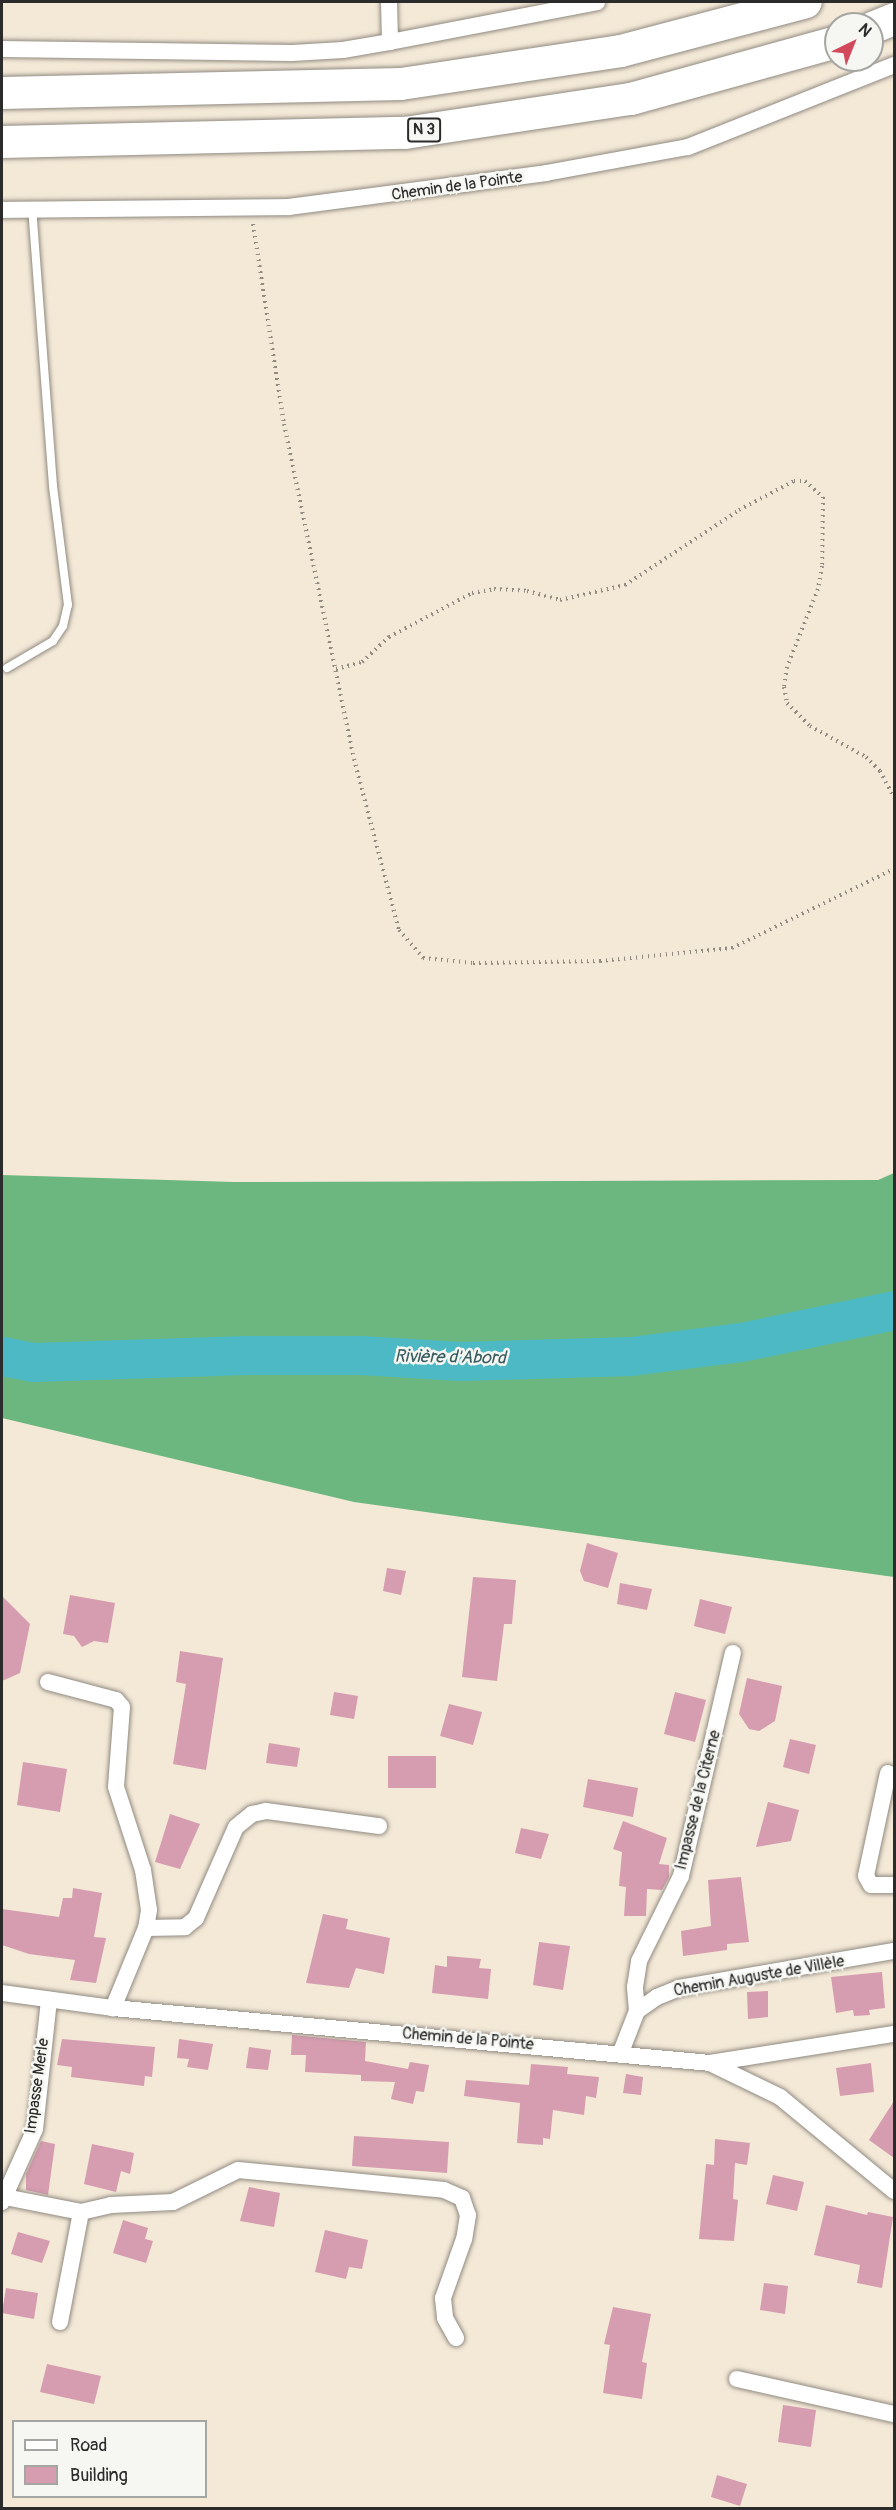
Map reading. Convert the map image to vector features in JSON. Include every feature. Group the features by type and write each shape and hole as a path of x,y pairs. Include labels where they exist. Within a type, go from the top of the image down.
{"highway":[{"path":"2,93 401,84 621,51 806,2"},
{"name":"N 3","path":"2,142 405,133 632,99 824,45"},
{"path":"2,83 275,81 330,87"}],"street":[{"path":"389,2 390,42"},
{"path":"2,49 292,53 390,42 597,2"},
{"name":"Chemin de la Pointe","path":"2,210 250,208 397,194 546,173 688,147 894,65"},
{"name":"Impasse de la Citerne","path":"638,2011 635,1987 639,1961 681,1876 733,1653"},
{"path":"48,1682 116,1700 122,1707 116,1787 142,1870 149,1910 146,1928 113,2008"},
{"path":"888,1773 866,1876 871,1885 894,1885"},
{"path":"146,1928 185,1926 196,1918 236,1827 252,1814 266,1811 379,1826"},
{"name":"Chemin Auguste de Villèle","path":"638,2011 657,1997 679,1988 894,1951"},
{"name":"Chemin de la Pointe","path":"2,1993 113,2008 621,2052 710,2063 780,2097 894,2191"},
{"name":"Impasse Merle","path":"4,2195 35,2129 49,2000"},
{"path":"621,2052 638,2011"},
{"path":"710,2063 894,2034"},
{"path":"4,2195 81,2212 111,2205 173,2202 238,2170 444,2190 462,2198 468,2215 464,2239 443,2298 445,2318 456,2338"},
{"path":"873,2175 894,2175"},
{"path":"60,2322 81,2212"},
{"path":"737,2379 894,2414"}],"lane":[{"path":"7,668 53,641 63,626 68,605 53,486 32,209"}],"path":[{"path":"250,208 284,424 354,759 399,930 423,958 473,963 600,961 732,948 894,869"},
{"path":"336,669 362,662 389,638 472,593 494,589 526,591 560,600 626,585 739,510 794,481 805,481 824,497 822,566 818,589 787,667 787,703 810,726 866,757 880,771 894,797"}],"green space":[{"path":"894,1173 894,1577 354,1502 2,1418 2,1175 234,1182 878,1180"}],"building":[{"path":"587,1543 618,1553 608,1588 584,1581 580,1571"},
{"path":"387,1568 406,1571 401,1595 383,1591"},
{"path":"473,1577 516,1580 512,1624 504,1624 497,1681 462,1677"},
{"path":"620,1583 652,1589 647,1610 617,1604"},
{"path":"70,1595 115,1603 108,1643 94,1641 82,1647 74,1636 63,1634"},
{"path":"2,1596 30,1624 20,1673 2,1681"},
{"path":"700,1599 732,1607 725,1634 694,1626"},
{"path":"180,1651 223,1658 206,1770 173,1764 186,1684 176,1682"},
{"path":"747,1678 782,1686 775,1721 759,1731 749,1729 739,1714"},
{"path":"334,1692 358,1696 354,1719 330,1715"},
{"path":"675,1692 706,1700 695,1742 664,1734"},
{"path":"449,1704 482,1712 473,1745 440,1736"},
{"path":"790,1739 816,1745 809,1774 783,1767"},
{"path":"269,1743 300,1748 297,1767 266,1763"},
{"path":"388,1756 436,1756 436,1788 388,1788"},
{"path":"23,1762 67,1769 60,1812 17,1805"},
{"path":"588,1779 638,1788 633,1817 583,1807"},
{"path":"768,1802 799,1810 791,1841 756,1847"},
{"path":"170,1814 200,1824 180,1869 155,1862"},
{"path":"623,1821 667,1838 659,1864 669,1865 669,1877 662,1890 647,1889 646,1916 624,1916 626,1887 619,1886 622,1852 613,1849"},
{"path":"521,1828 549,1834 541,1859 515,1853"},
{"path":"741,1877 749,1942 727,1944 727,1950 683,1956 681,1931 711,1926 708,1880"},
{"path":"73,1888 102,1893 94,1937 106,1938 96,1983 70,1980 75,1960 29,1954 2,1945 2,1909 59,1917 63,1898 72,1898"},
{"path":"323,1914 348,1919 346,1929 390,1938 384,1974 356,1968 349,1988 306,1983"},
{"path":"539,1942 570,1946 563,1990 533,1985"},
{"path":"447,1956 481,1959 479,1968 491,1969 488,1999 432,1993 435,1965 447,1967"},
{"path":"882,1972 885,2008 869,2010 870,2015 854,2016 853,2010 836,2013 831,1977"},
{"path":"768,1991 768,2017 748,2019 747,1992"},
{"path":"292,2035 366,2042 365,2061 408,2069 410,2062 429,2065 424,2092 416,2091 413,2104 391,2099 395,2082 361,2081 361,2075 305,2072 306,2055 291,2055"},
{"path":"62,2039 155,2047 152,2077 145,2076 144,2086 71,2077 72,2067 57,2065"},
{"path":"179,2039 213,2044 208,2070 187,2067 189,2059 177,2058"},
{"path":"249,2047 271,2050 268,2070 246,2068"},
{"path":"871,2063 874,2092 840,2096 836,2068"},
{"path":"531,2064 568,2067 567,2074 599,2077 596,2098 586,2096 584,2115 553,2110 550,2139 543,2138 543,2145 517,2143 520,2103 464,2096 466,2080 529,2085"},
{"path":"626,2074 643,2077 641,2095 623,2093"},
{"path":"894,2101 894,2158 869,2140"},
{"path":"354,2136 449,2142 447,2173 352,2166"},
{"path":"715,2139 750,2143 747,2165 735,2163 733,2199 738,2200 734,2241 699,2239 706,2164 714,2165"},
{"path":"41,2141 55,2144 48,2195 26,2190 26,2174"},
{"path":"92,2144 134,2153 130,2174 121,2171 116,2192 84,2184"},
{"path":"773,2175 804,2182 797,2211 766,2204"},
{"path":"249,2187 280,2193 274,2227 240,2221"},
{"path":"826,2205 867,2215 868,2212 893,2217 882,2288 857,2283 860,2265 814,2255"},
{"path":"123,2220 148,2228 145,2239 153,2241 146,2263 113,2253"},
{"path":"325,2230 368,2240 362,2269 349,2267 346,2279 315,2272"},
{"path":"18,2232 50,2241 42,2263 11,2254"},
{"path":"764,2283 788,2286 785,2314 760,2310"},
{"path":"6,2288 38,2293 34,2319 2,2313"},
{"path":"613,2307 651,2314 642,2362 647,2363 642,2399 603,2393 610,2345 604,2344"},
{"path":"47,2364 101,2376 94,2404 40,2392"},
{"path":"783,2405 816,2410 811,2447 778,2442"},
{"path":"717,2475 747,2484 740,2506 711,2497"}],"waterway":[{"name":"Rivière d'Abord","path":"2,1356 33,1362 246,1355 360,1355 461,1361 631,1356 741,1342 894,1310"}]}
